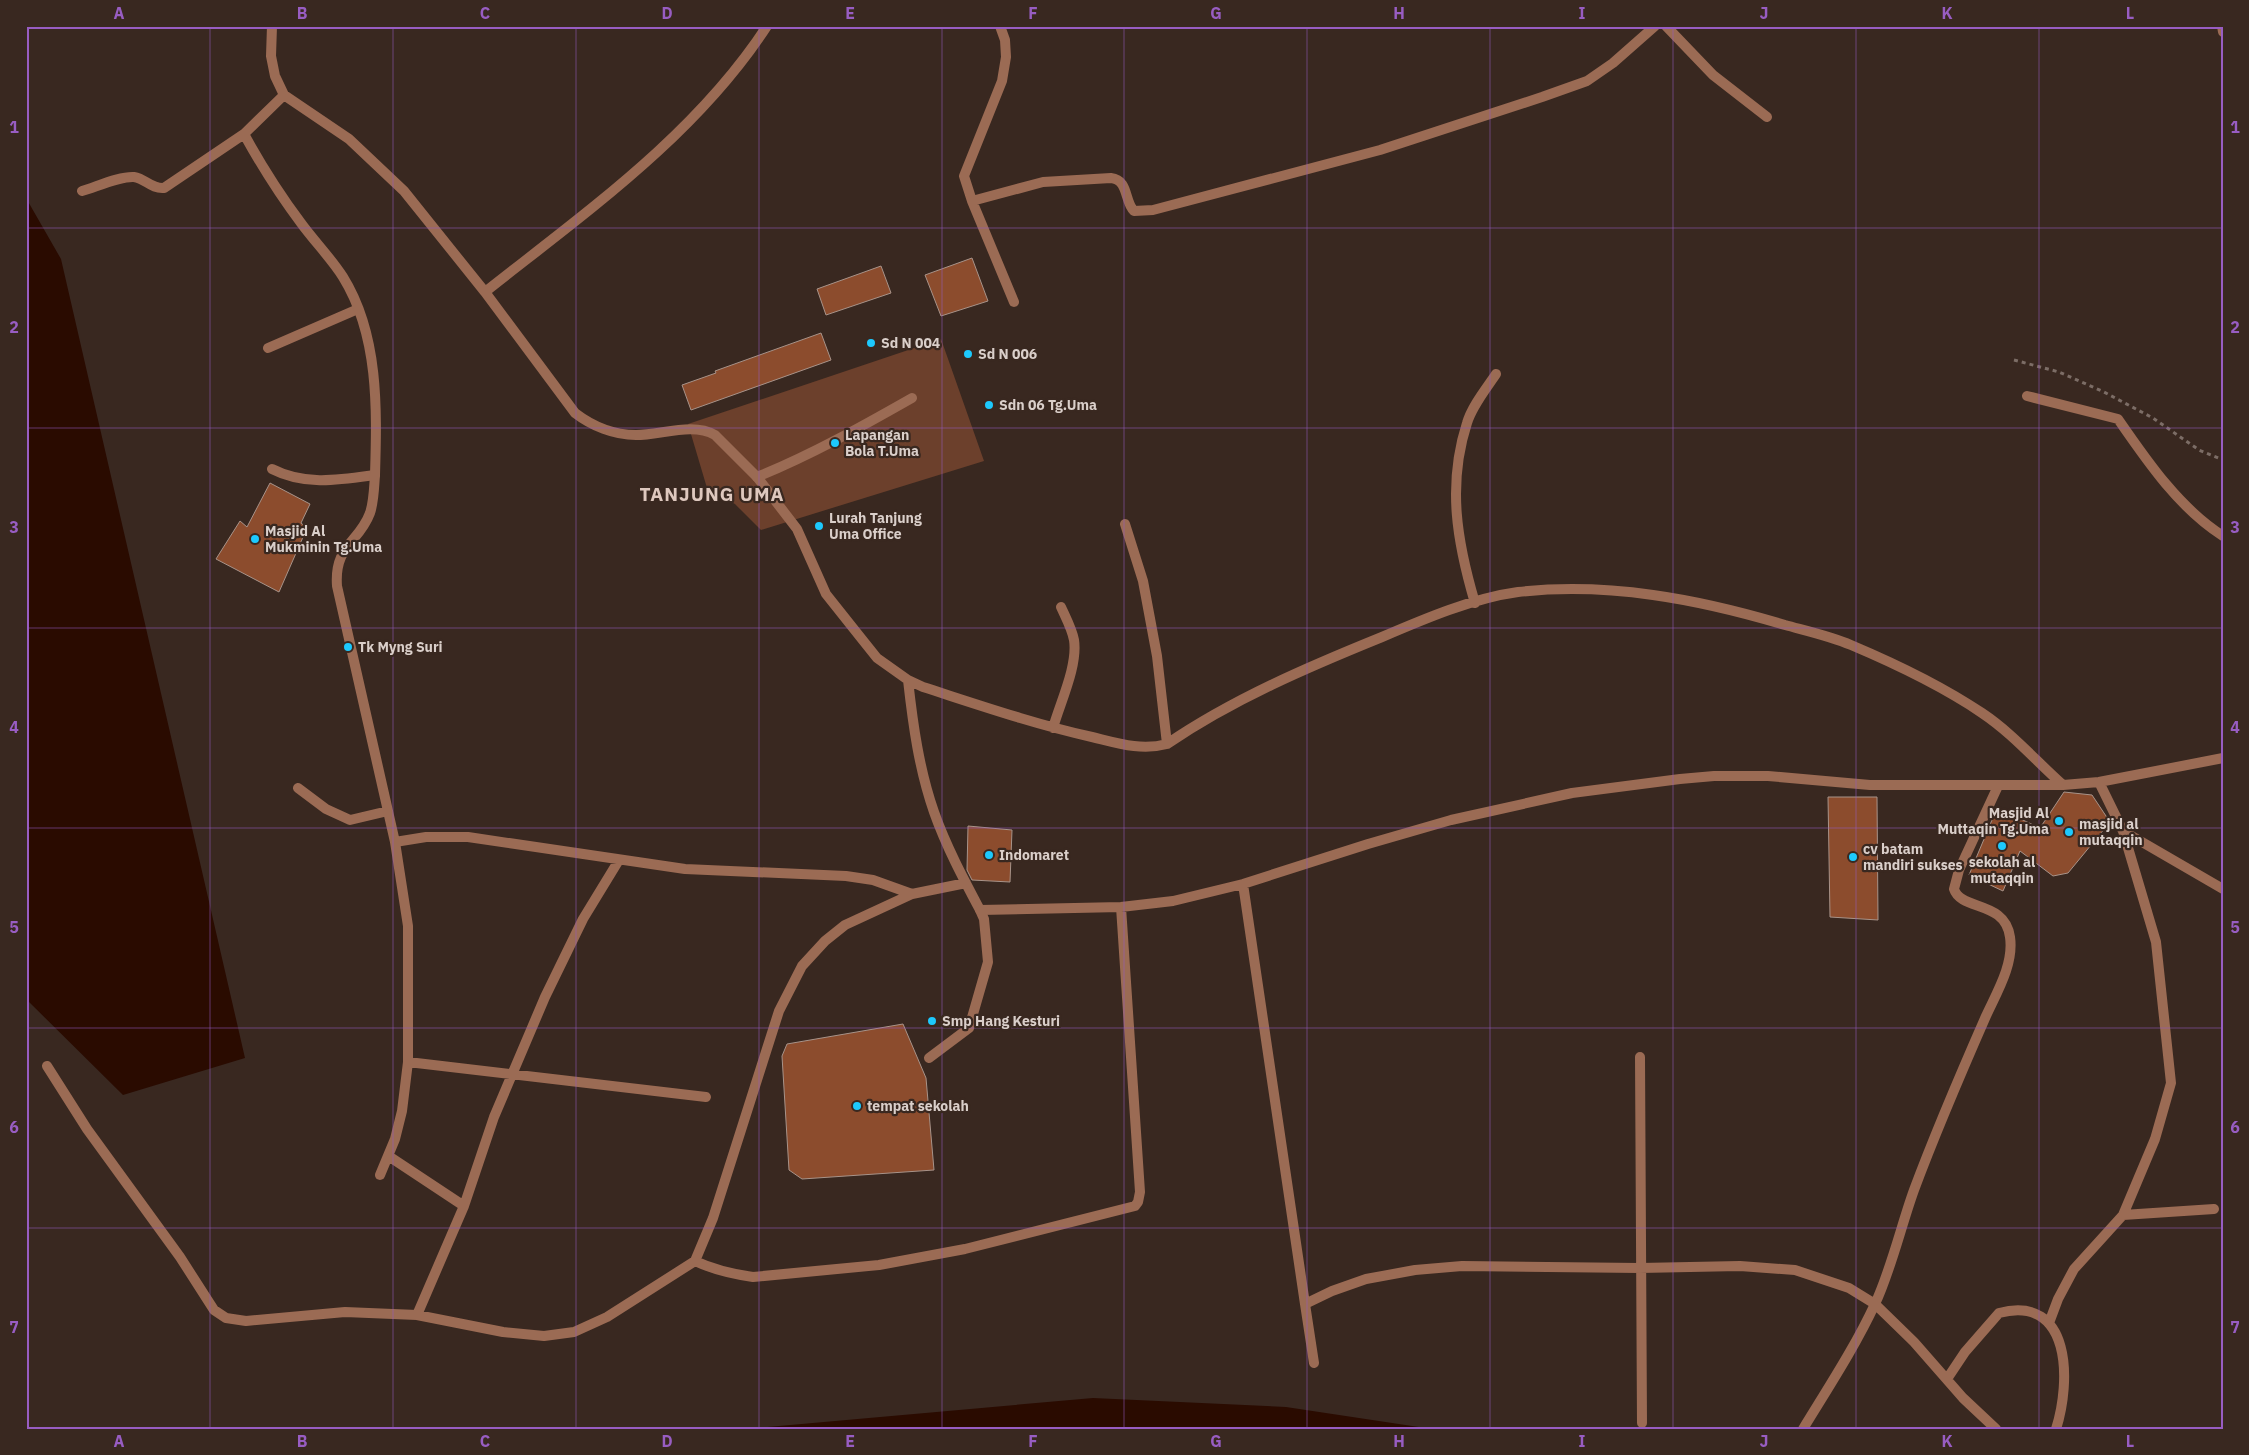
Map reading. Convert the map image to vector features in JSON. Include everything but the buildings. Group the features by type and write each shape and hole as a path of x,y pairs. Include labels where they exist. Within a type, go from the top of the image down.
{"street":[{"path":"272,26 271,56 275,76 284,96 349,139 375,161 404,190 485,292 575,413 586,422 603,429 634,435 682,430 708,431 715,435 758,477 797,529 826,594 878,658 908,680 923,687 1053,728 1130,746 1156,747 1167,744 1278,680 1424,619 1516,592 1567,588 1606,589 1682,598 1740,611 1849,644 1942,688 1982,713 2003,729 2063,785"},
{"path":"485,292 643,166 728,81 747,57 767,26"},
{"path":"1000,26 1005,40 1006,57 1002,81 964,176 972,201 1014,302"},
{"path":"972,201 1043,182 1111,178 1121,182 1130,207 1134,211 1137,213 1153,210 1380,150 1587,81 1613,63 1655,26"},
{"path":"1666,26 1714,75 1768,117"},
{"path":"2222,26 2223,32"},
{"path":"82,191 133,177 155,188 164,188 244,134 284,96"},
{"path":"244,134 301,223 343,277 369,339 374,380 375,475 370,512 364,524 348,543 336,573 337,586 395,842 408,926 408,1062 402,1111 390,1157 380,1175"},
{"path":"268,348 358,309"},
{"path":"1475,603 1460,547 1456,516 1457,469 1467,422 1496,374"},
{"path":"2027,396 2118,419 2138,448 2185,504 2223,536"},
{"path":"758,477 794,462 849,434 912,398"},
{"path":"272,469 285,476 303,480 329,481 375,475"},
{"path":"1124,524 1143,581 1157,656 1167,744"},
{"path":"1053,728 1073,661 1074,649 1071,630 1061,607"},
{"path":"908,680 920,763 934,812 955,863 984,919 988,962 969,1028 929,1058"},
{"path":"980,910 1121,907 1173,901 1243,884 1451,820 1590,790 1714,776 1768,776 1870,785 2063,785 2099,782 2223,758"},
{"path":"2049,1323 2058,1299 2074,1269 2123,1215 2156,1139 2171,1083 2156,942 2122,831 2099,782"},
{"path":"1803,1429 1875,1304 1914,1190 1952,1093 2002,981 2010,958 2010,934 2005,922 1996,913 1958,896 1954,889 1959,870 1998,786"},
{"path":"298,788 326,809 342,818 358,820 388,811"},
{"path":"2122,831 2223,889"},
{"path":"395,842 426,837 468,837 685,869 846,876 873,880 912,894"},
{"path":"417,1315 464,1206 494,1117 557,971 583,919 619,860"},
{"path":"48,1066 87,1128 180,1256 214,1310 226,1318 246,1320 345,1312 417,1315 504,1332 544,1336 574,1332 606,1317 695,1261 713,1218 779,1011 802,966 825,941 845,925 912,894 966,883"},
{"path":"1243,884 1314,1363"},
{"path":"695,1261 709,1268 734,1275 753,1277 879,1265 965,1249 1135,1206 1140,1192 1121,907"},
{"path":"1640,1057 1642,1423"},
{"path":"408,1062 706,1097"},
{"path":"390,1157 464,1206"},
{"path":"2123,1215 2214,1209"},
{"path":"1305,1304 1332,1291 1366,1279 1415,1270 1462,1266 1640,1268 1740,1266 1795,1270 1849,1288 1875,1304 1914,1342 1963,1398 1996,1429"},
{"path":"1947,1379 1965,1352 1999,1313 2016,1310 2039,1315 2055,1330 2061,1345 2064,1391 2056,1429"}],"shaded area":[{"path":"26,198 61,259 245,1058 123,1095 26,999"},
{"name":"Lapangan Bola T.Uma","path":"941,339 984,461 761,530 735,504 707,488 688,424"},
{"path":"1093,1398 1286,1407 1432,1429 744,1429"}],"place":[{"name":"Sd N 004","path":"871,343"},
{"name":"Sd N 006","path":"968,354"},
{"name":"Sdn 06 Tg.Uma","path":"989,405"},
{"name":"Lapangan Bola T.Uma","path":"835,443"},
{"name":"Lurah Tanjung Uma Office","path":"819,526"},
{"name":"Masjid Al Mukminin Tg.Uma","path":"255,539"},
{"name":"Tk Myng Suri","path":"348,647"},
{"name":"Masjid Al Muttaqin Tg.Uma","path":"2059,821"},
{"name":"masjid al mutaqqin","path":"2069,832"},
{"name":"sekolah al mutaqqin","path":"2002,846"},
{"name":"Indomaret","path":"989,855"},
{"name":"cv batam mandiri sukses","path":"1853,857"},
{"name":"Smp Hang Kesturi","path":"932,1021"},
{"name":"tempat sekolah","path":"857,1106"}],"district":[{"name":"TANJUNG UMA","path":"712,494"}]}
